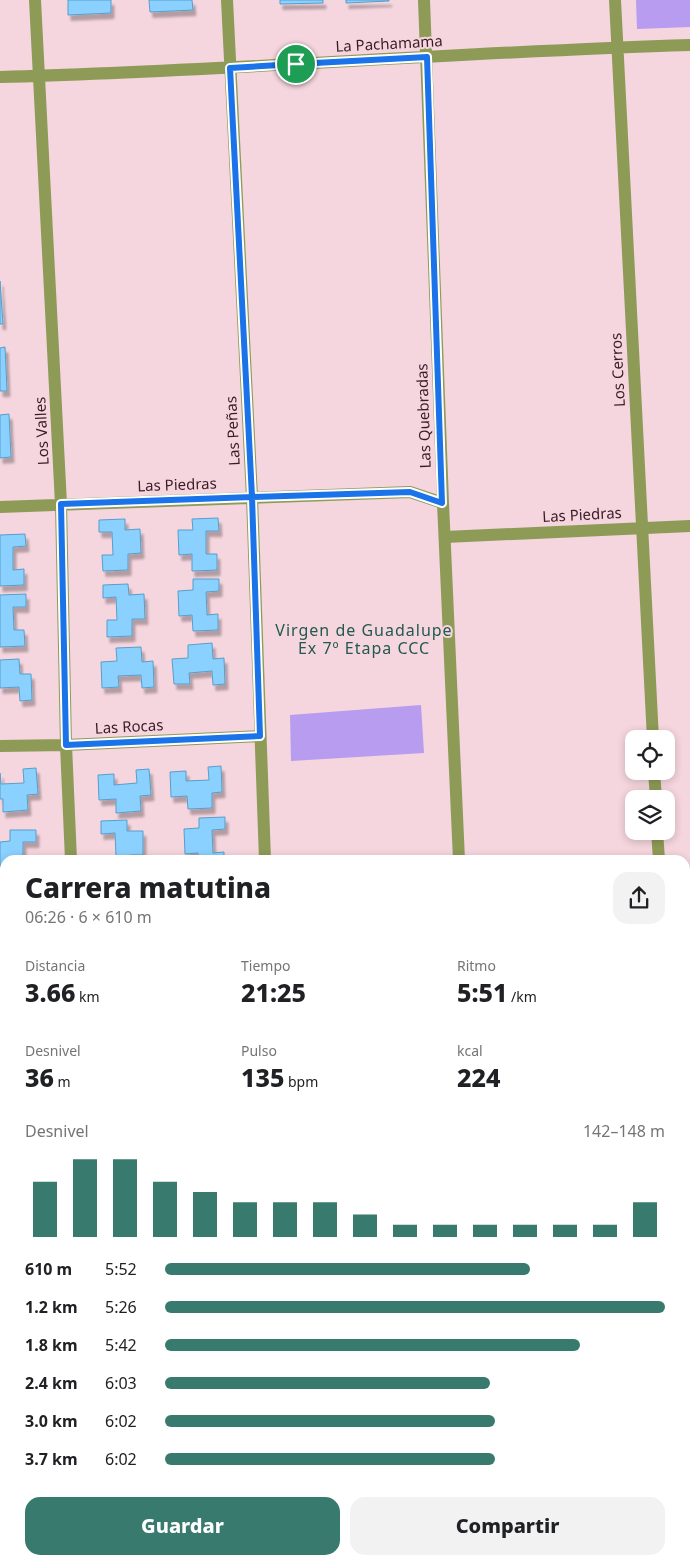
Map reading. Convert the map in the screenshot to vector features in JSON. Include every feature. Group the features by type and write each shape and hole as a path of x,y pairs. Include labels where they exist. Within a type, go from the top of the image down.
{"street":[{"name":"Los Valles","path":"35,0 61,504 66,745 71,855"},
{"name":"Las Peñas","path":"227,0 252,497 265,855"},
{"name":"Las Quebradas","path":"424,0 442,503 459,855"},
{"name":"Los Cerros","path":"615,0 653,730"},
{"name":"La Pachamama","path":"0,77 230,68 690,45"},
{"name":"Las Piedras","path":"0,507 410,492 442,503"},
{"name":"Las Piedras","path":"445,537 690,526"},
{"name":"Las Rocas","path":"0,746 66,745 260,736"},
{"path":"658,840 659,855"}],"shaded area":[{"path":"636,0 690,0 690,27 637,29"},
{"path":"421,705 424,753 291,761 290,715"}],"building":[{"path":"68,0 111,0 111,13 68,15"},
{"path":"149,0 192,0 193,10 150,12"},
{"path":"280,0 323,0 323,3 280,4"},
{"path":"346,0 389,0 389,1 346,3"},
{"path":"0,281 3,324 0,324"},
{"path":"5,347 7,391 0,391 0,348"},
{"path":"9,414 11,457 0,458 0,415"},
{"path":"218,518 219,531 206,531 206,554 217,554 217,570 192,571 192,554 179,555 178,530 193,530 192,519"},
{"path":"125,519 125,530 140,529 141,553 128,554 128,570 103,571 102,555 113,555 112,532 99,532 99,520"},
{"path":"25,534 26,546 13,547 13,570 24,569 24,585 0,586 0,535"},
{"path":"193,579 219,579 219,591 206,592 207,615 218,614 218,630 193,631 192,615 179,616 178,591 193,590"},
{"path":"128,584 129,595 144,594 145,619 132,619 132,636 107,637 107,620 117,620 116,597 103,598 103,585"},
{"path":"26,594 26,607 13,607 14,630 24,630 25,646 0,647 0,595"},
{"path":"212,643 213,659 224,658 225,684 213,685 212,671 189,673 190,684 174,684 172,659 188,658 188,645"},
{"path":"141,647 142,662 153,661 154,687 142,688 141,675 118,676 119,687 102,688 101,662 117,661 116,648"},
{"path":"19,659 20,674 31,674 32,700 20,701 19,687 0,688 0,660"},
{"path":"221,766 222,792 212,793 212,808 188,809 187,796 171,797 170,772 186,771 186,781 209,780 208,767"},
{"path":"36,768 38,794 27,795 28,810 3,812 3,799 0,799 0,773 1,784 24,783 23,769"},
{"path":"149,769 151,795 140,796 141,811 116,813 116,799 99,800 98,775 114,774 114,785 137,783 136,770"},
{"path":"225,817 225,829 212,830 213,853 224,852 224,855 185,854 184,829 199,828 199,818"},
{"path":"127,820 127,831 143,831 143,855 116,855 115,833 101,834 101,821"},
{"path":"10,830 36,830 36,842 23,842 23,855 0,855 0,842 10,841"}],"district":[{"name":"Virgen de Guadalupe Ex 7º Etapa CCC","path":"364,639"}],"route":[{"path":"296,64 230,68 252,497 61,504 66,745 260,736 252,497 410,492 442,503 427,57 296,64"}]}
